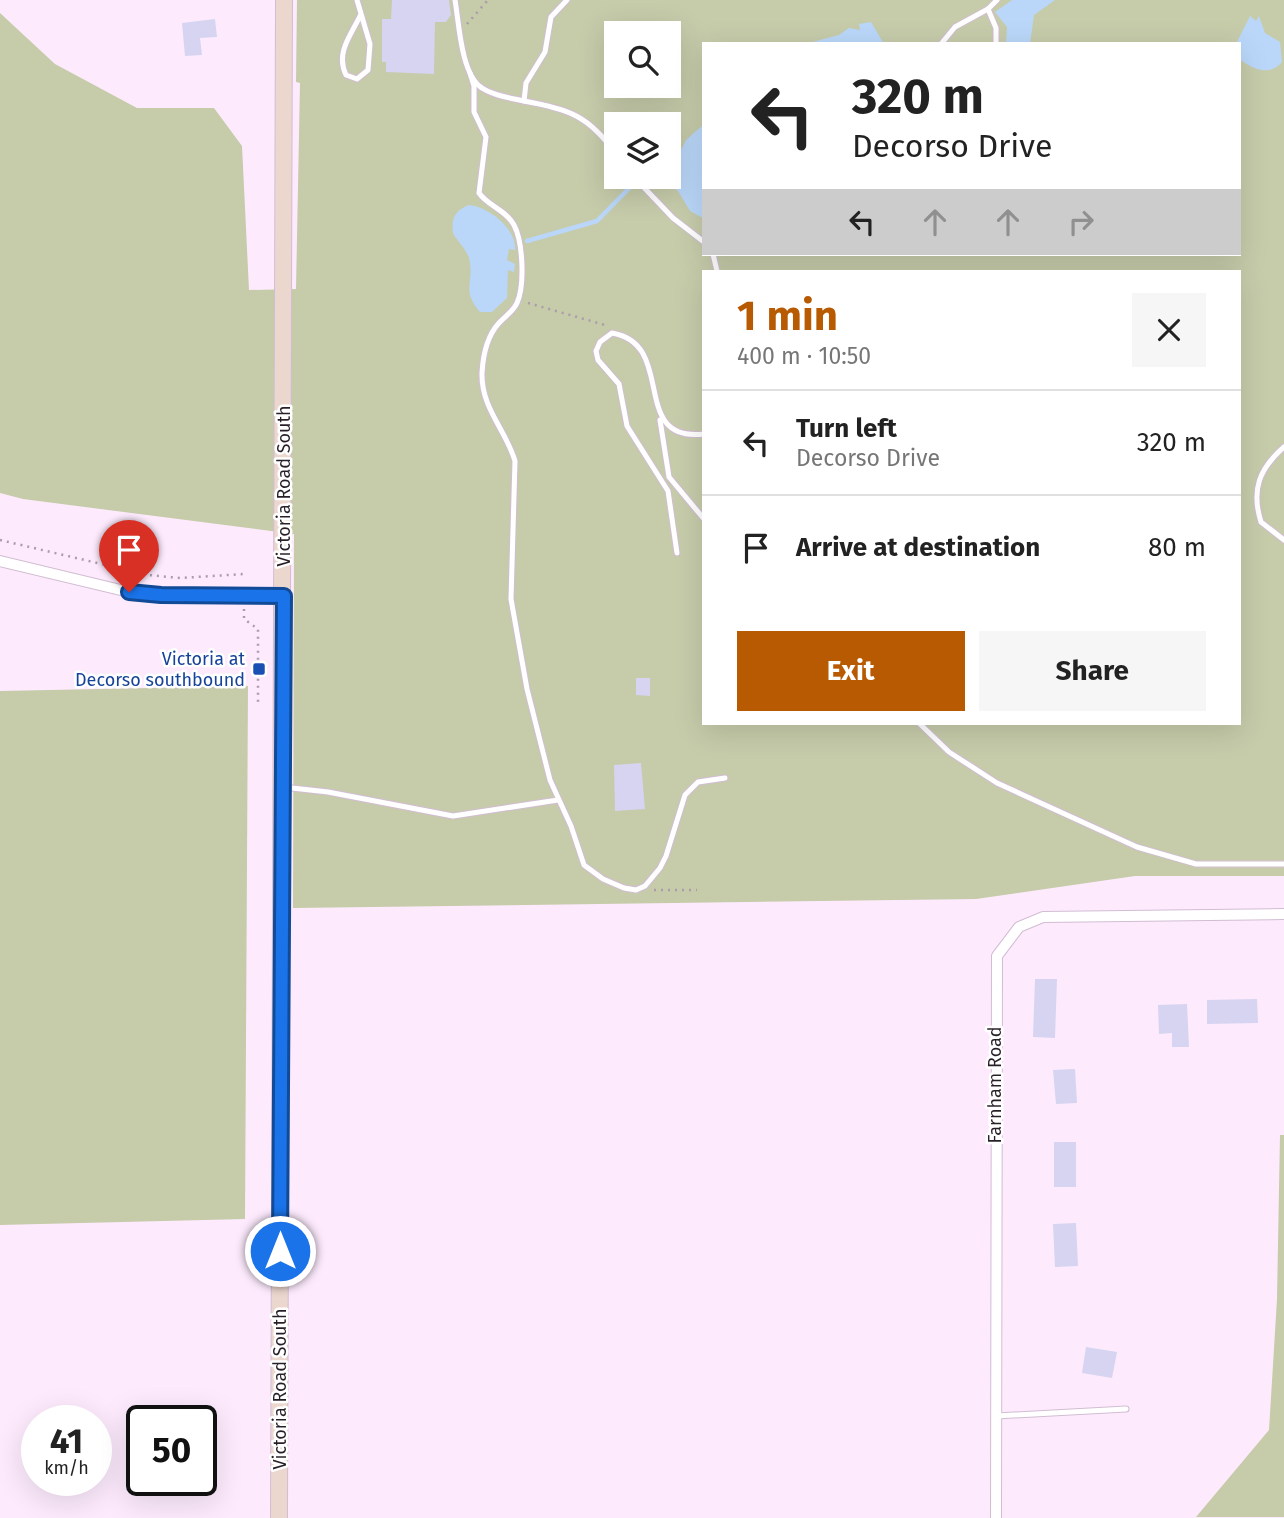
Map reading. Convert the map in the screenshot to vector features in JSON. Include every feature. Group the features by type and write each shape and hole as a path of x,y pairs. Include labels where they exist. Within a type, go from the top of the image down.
{"main road":[{"name":"Victoria Road South","path":"279,1518 284,0"}],"street":[{"path":"0,561 129,592 161,595 284,596"},
{"name":"Farnham Road","path":"996,1518 997,956 1018,927 1043,917 1284,914"}],"lane":[{"path":"357,0 370,44 370,66 366,73 356,79 346,75 343,68 343,50 360,14"},
{"path":"454,0 461,40 474,86 474,112 486,137 479,193 509,217 518,235 521,256 518,301 489,338 482,375 489,410 512,450 515,461 511,599 527,690 550,780 571,826 584,865 615,885 636,890 645,886 660,868 671,844 680,804 690,788 698,782 725,778"},
{"path":"524,101 526,83 545,52 551,17 567,0"},
{"path":"943,42 956,27 988,9 997,0"},
{"path":"988,9 996,27 996,42"},
{"path":"470,72 482,88 576,114 596,128 604,138"},
{"path":"645,189 673,218 702,240"},
{"path":"677,553 668,491 627,426 619,384 598,360 596,351 604,338 612,333 625,337 636,347 652,373 669,477 702,517"},
{"path":"659,416 673,430 682,434 702,435"},
{"path":"1284,447 1267,463 1256,494 1258,514 1266,529 1284,538"},
{"path":"921,725 949,752 997,783 1137,847 1196,864 1284,864"},
{"path":"283,787 328,792 453,816 558,800"},
{"path":"996,1416 1126,1409"}],"path":[{"path":"461,40 470,18 488,0"},
{"path":"518,301 601,324 625,337"},
{"path":"0,540 148,575 180,578 244,574"},
{"path":"244,609 244,619 258,629 258,703"},
{"path":"636,890 697,890"}],"green space":[{"path":"297,0 1284,0 1284,876 1135,876 976,899 293,908 294,534 23,499 0,493 0,13 55,64 137,108 214,108 242,146 249,290 296,289 300,83 296,82"},
{"path":"248,686 245,1219 0,1225 0,691"},
{"path":"1280,1135 1284,1135 1284,1517 1196,1517 1269,1430 1277,1299"}],"water":[{"path":"1012,0 1055,0 1034,15 1030,42 1006,42 1007,27 995,12"},
{"path":"1250,16 1256,21 1259,16 1265,33 1280,42 1282,62 1277,67 1266,70 1250,66 1241,60 1241,42 1237,42"},
{"path":"871,22 883,42 813,42 839,35 849,28 860,30 859,24"},
{"path":"702,126 702,217 690,211 675,189 681,189 681,149 686,140"},
{"path":"469,205 485,210 500,220 507,227 514,242 515,250 509,249 507,260 515,264 514,272 508,270 507,298 492,312 480,312 471,299 469,259 453,233 455,216"}],"building":[{"path":"392,0 449,0 451,15 446,22 435,22 434,74 386,72 386,62 382,62 382,19 391,19"},
{"path":"215,19 217,37 200,38 202,55 185,56 182,23"},
{"path":"636,678 650,678 650,696 636,695"},
{"path":"641,763 645,809 615,811 614,765"},
{"path":"1035,979 1057,979 1055,1038 1033,1037"},
{"path":"1257,999 1258,1023 1207,1024 1207,1000"},
{"path":"1187,1004 1189,1047 1172,1047 1172,1033 1159,1034 1158,1005"},
{"path":"1075,1069 1077,1103 1056,1104 1053,1070"},
{"path":"1054,1142 1076,1142 1076,1187 1054,1187"},
{"path":"1076,1223 1078,1266 1055,1267 1053,1224"},
{"path":"1086,1347 1117,1352 1112,1378 1082,1373"}],"waterway":[{"path":"527,241 597,221 628,189"}],"place":[{"name":"Victoria at Decorso southbound","path":"259,669"}],"route":[{"path":"129,592 161,595 284,596 280,1251"}]}
